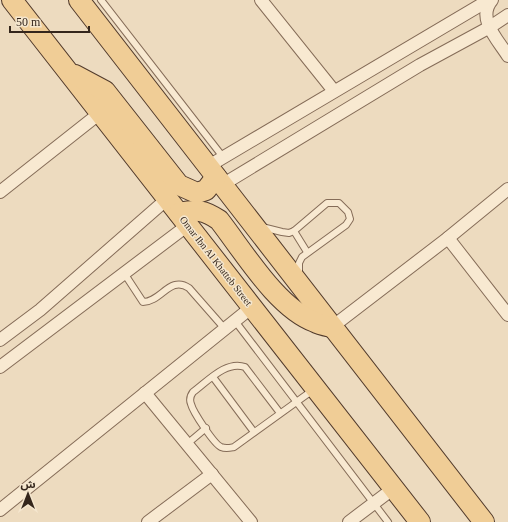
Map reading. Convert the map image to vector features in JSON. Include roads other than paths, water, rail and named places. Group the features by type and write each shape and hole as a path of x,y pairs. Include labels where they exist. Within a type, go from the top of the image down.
{"main road":[{"name":"Omar Ibn Al Khatteb Street","path":"12,0 420,522"},
{"path":"78,0 217,172 253,224 298,284 484,522"},
{"path":"67,71 105,91 179,185 197,193 206,190 217,172"},
{"path":"178,212 194,210 209,213 219,220 275,292 288,306 315,322 332,327"}],"street":[{"path":"261,0 334,91"},
{"path":"217,172 334,91 490,0"},
{"path":"490,0 485,15 490,27 508,56"},
{"path":"217,172 420,65 490,27 508,15"},
{"path":"408,47 420,65"},
{"path":"0,192 100,113"},
{"path":"332,327 448,238 508,189"},
{"path":"0,367 124,273 178,212"},
{"path":"0,340 178,212"},
{"path":"448,238 508,315"},
{"path":"0,510 252,307"},
{"path":"145,393 251,522"},
{"path":"148,522 212,474"},
{"path":"349,522 394,488"}],"lane":[{"path":"101,0 217,172"},
{"path":"253,224 289,233 294,231 327,203 339,203 348,212 350,219 346,226 307,252 299,263 298,284"},
{"path":"294,231 307,252"},
{"path":"124,273 143,302 150,302 171,286 178,283 184,284 230,325 297,401 388,522"},
{"path":"280,413 245,367 237,364 230,366 213,377 193,392 190,397 191,404 206,428 220,447 227,449 234,447 316,388"},
{"path":"213,377 254,432"},
{"path":"187,444 206,428"}]}
